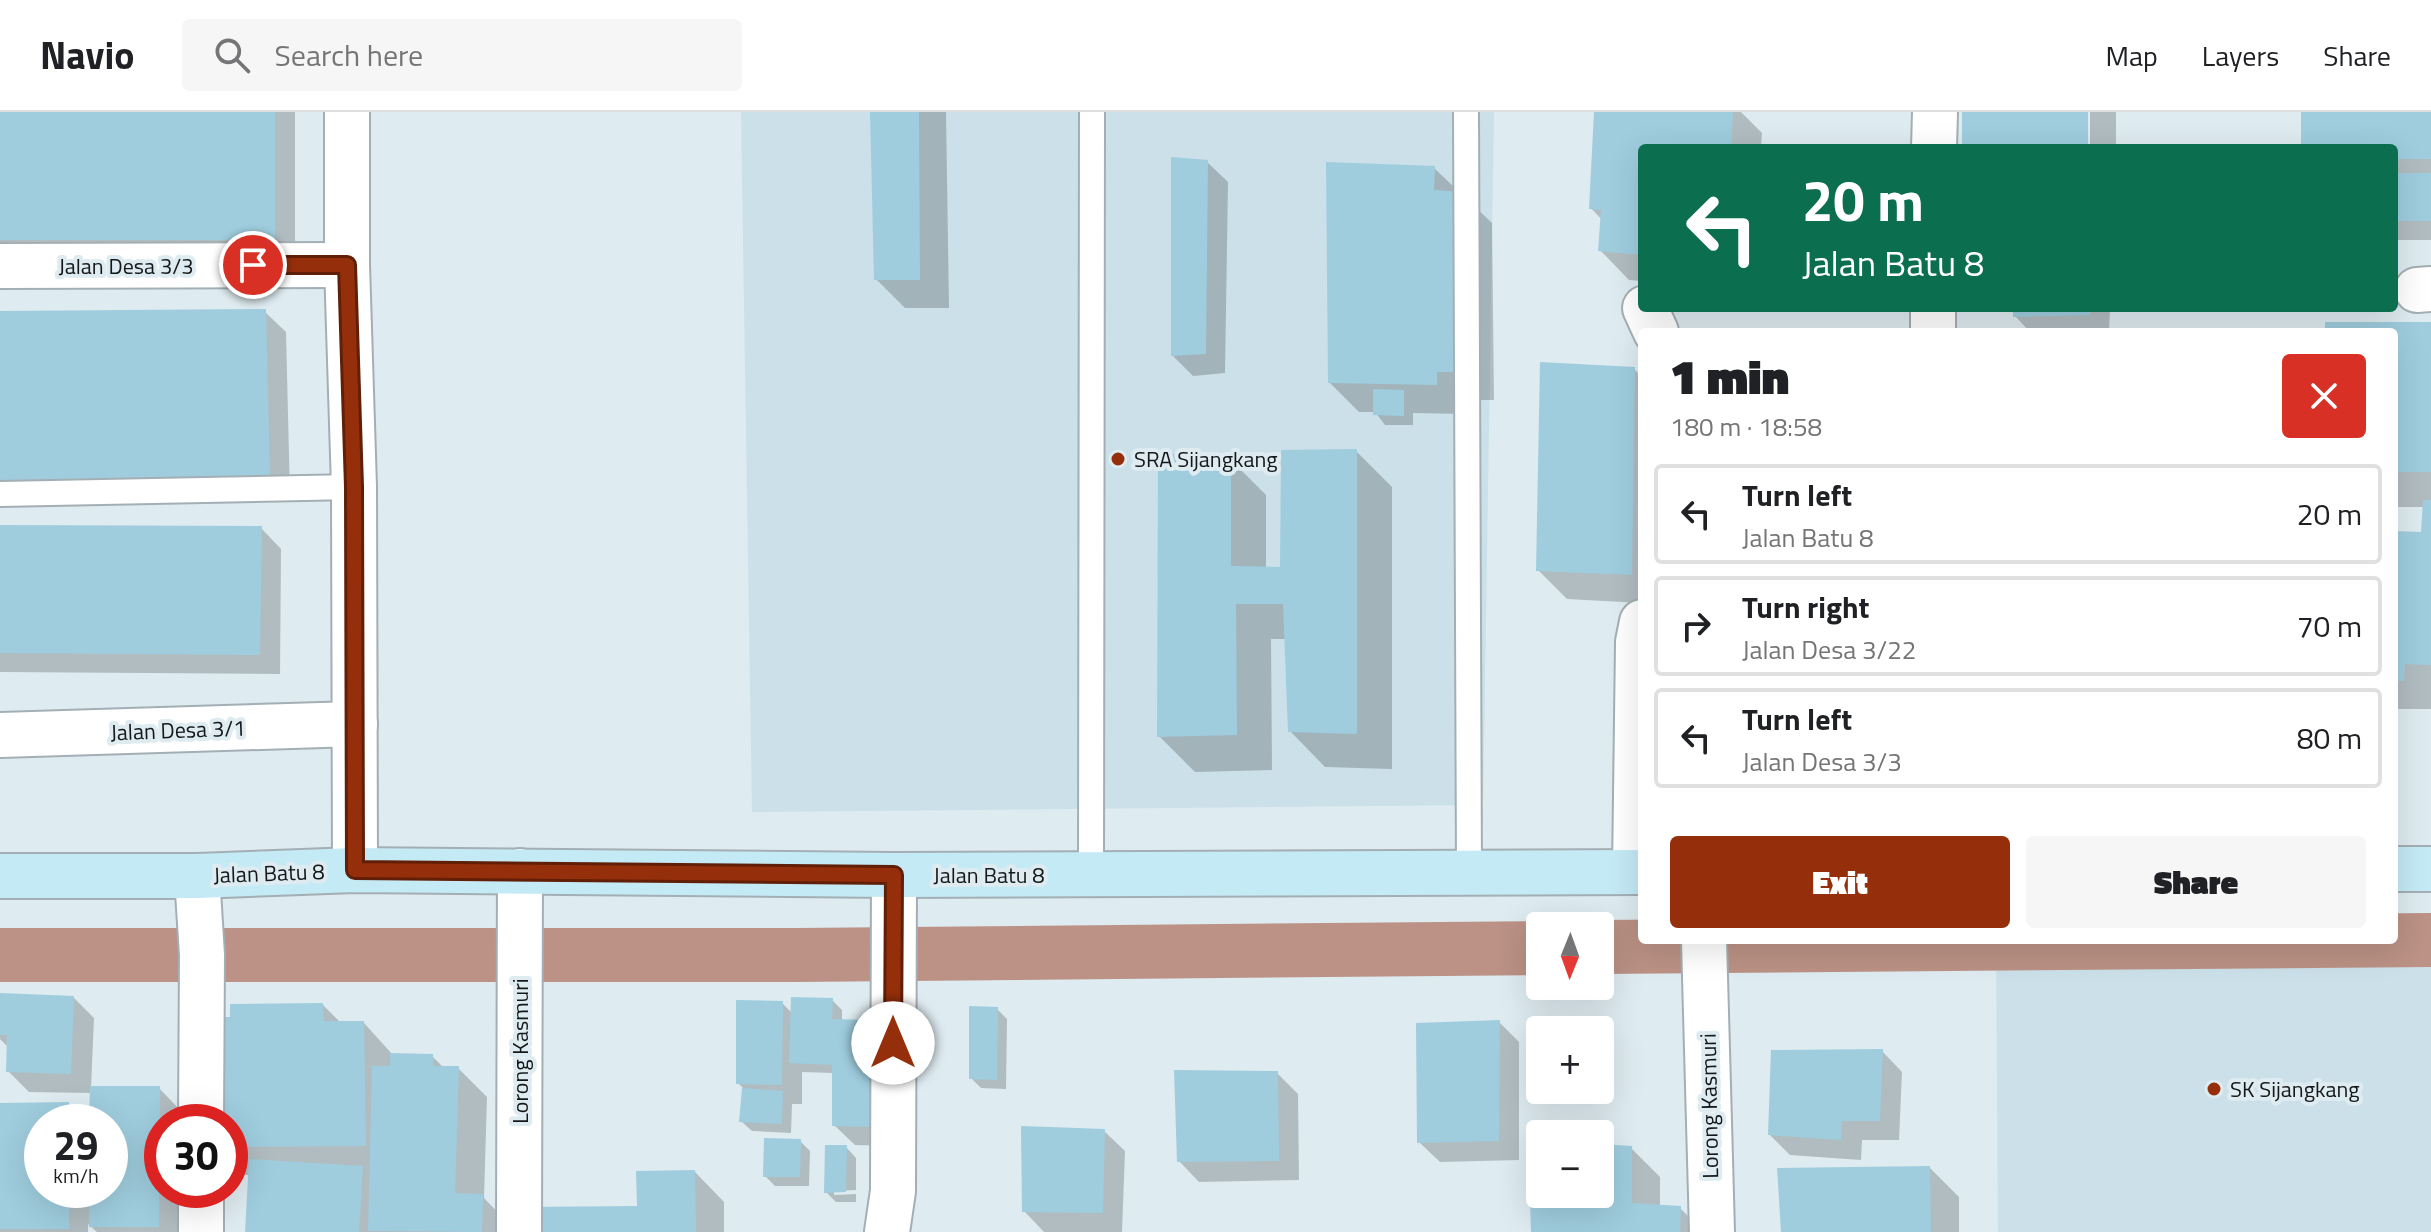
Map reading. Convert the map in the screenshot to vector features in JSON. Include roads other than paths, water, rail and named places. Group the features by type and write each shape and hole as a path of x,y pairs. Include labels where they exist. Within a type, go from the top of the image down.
{"street":[{"path":"347,112 347,265 354,487 355,870"},
{"path":"1934,144 1935,112"},
{"name":"Jalan Desa 3/3","path":"0,266 347,265"},
{"path":"1638,642 1638,872"},
{"name":"Jalan Desa 3/1","path":"0,735 355,724"},
{"path":"2398,869 2431,869"},
{"name":"Jalan Batu 8","path":"0,876 199,890 355,870 520,890 894,875 1638,872"},
{"path":"887,1232 893,1191 894,875"},
{"path":"199,890 201,1104"},
{"name":"Lorong Kasmuri","path":"519,1232 520,890"},
{"name":"Lorong Kasmuri","path":"1705,960 1712,1232"},
{"path":"201,1208 201,1232"}],"lane":[{"path":"1091,874 1092,112"},
{"path":"1466,112 1469,873"},
{"path":"0,494 354,487"}],"waterway":[{"path":"2398,940 2431,940"},
{"path":"1614,947 1956,944"},
{"path":"0,955 796,955 1526,948"}],"place":[{"name":"SRA Sijangkang","path":"1118,459"},
{"name":"SK Sijangkang","path":"2214,1089"}]}
